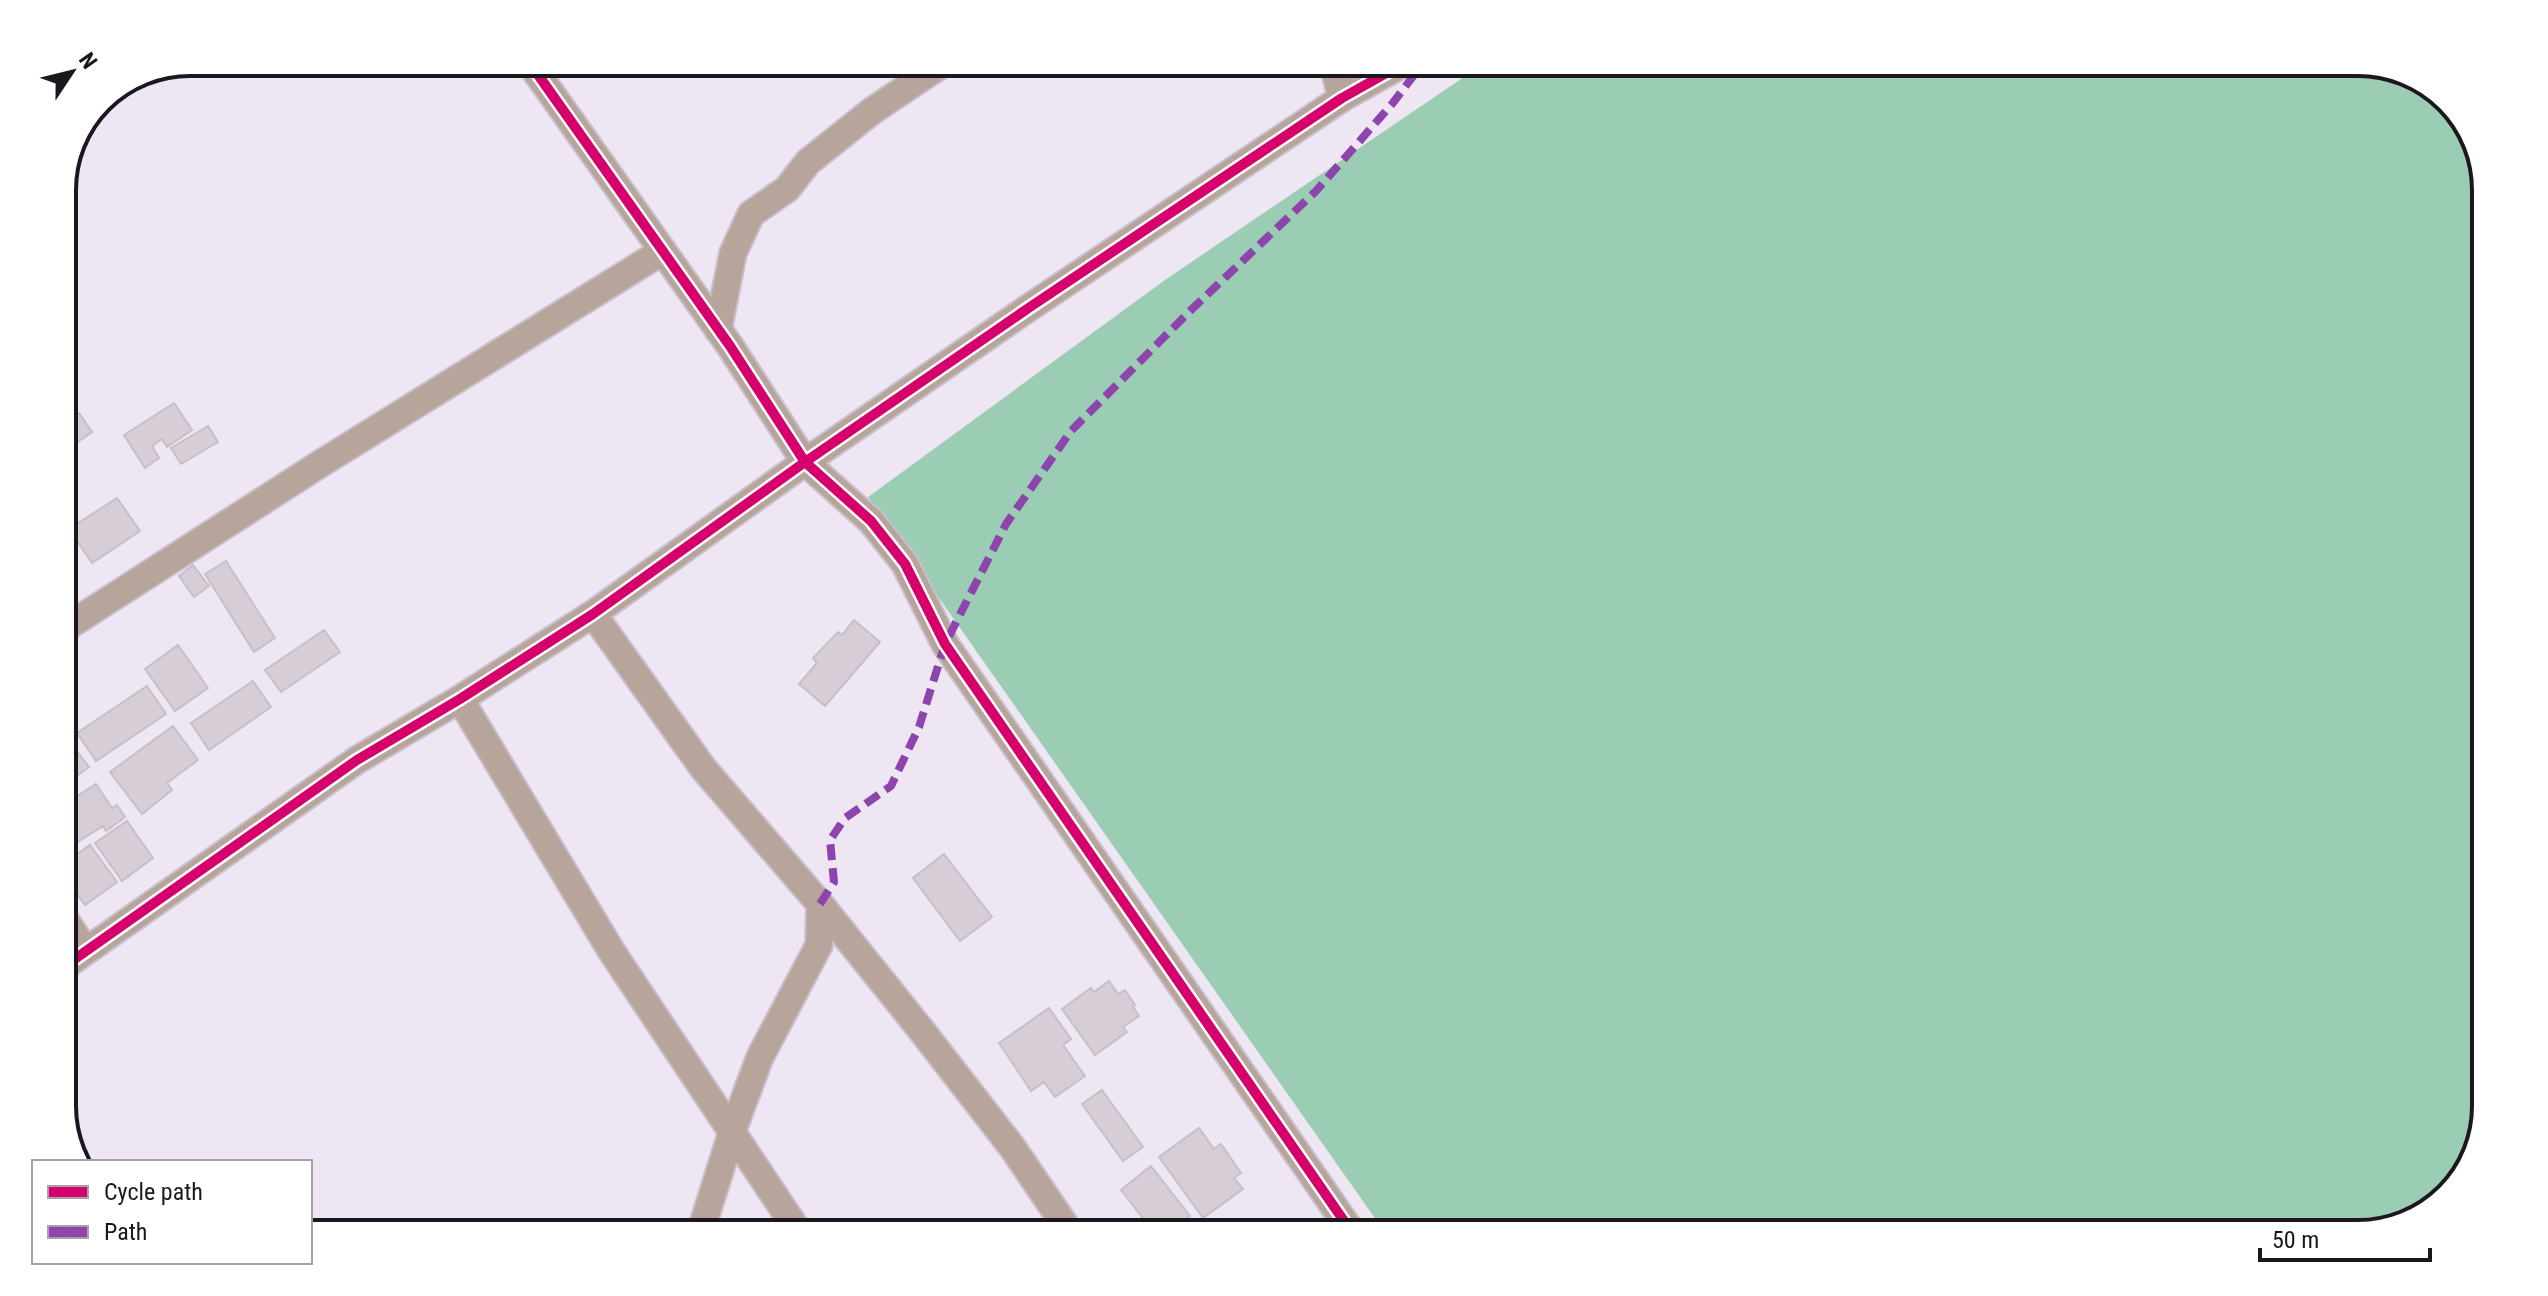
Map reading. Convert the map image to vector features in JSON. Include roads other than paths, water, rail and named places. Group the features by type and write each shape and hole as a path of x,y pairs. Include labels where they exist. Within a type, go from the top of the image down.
{"street":[{"path":"539,76 718,330 805,462 871,521 905,564 945,644 1343,1220"},
{"path":"718,330 733,253 751,214 787,189 808,162 872,111 924,76"},
{"path":"1336,76 1342,98"},
{"path":"76,957 357,760 593,614 805,462 1030,307 1342,98 1381,76"},
{"path":"76,621 320,464 663,251"},
{"path":"593,614 703,768 820,904 1012,1147 1062,1220"},
{"path":"460,699 612,952 791,1220"},
{"path":"704,1220 760,1057 819,945 820,904"},
{"path":"76,936 85,950"}]}
